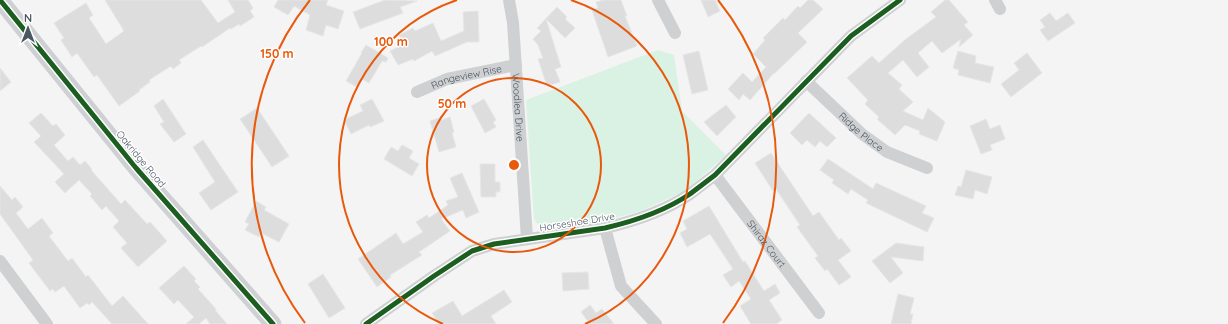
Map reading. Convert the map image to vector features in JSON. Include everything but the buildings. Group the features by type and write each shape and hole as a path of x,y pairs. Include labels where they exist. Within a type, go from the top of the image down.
{"street":[{"name":"Oakridge Road","path":"0,0 136,168 273,324"},
{"name":"Woodlea Drive","path":"509,0 514,22 527,239"},
{"path":"658,0 675,33"},
{"name":"Horseshoe Drive","path":"366,324 472,251 494,244 605,228 661,210 689,194 715,175 851,36 900,0"},
{"name":"Rangeview Rise","path":"417,92 447,79 516,65"},
{"name":"Ridge Place","path":"806,81 862,134 887,152 927,168"},
{"name":"Shiraz Court","path":"715,175 819,313"},
{"path":"605,228 621,286 656,324"},
{"path":"0,261 47,324"}],"green space":[{"path":"658,50 674,55 682,111 726,155 685,191 641,211 593,224 540,228 534,219 526,100"}],"cycle path":[{"path":"0,0 136,168 273,324"},
{"path":"366,324 472,251 494,244 605,228 649,215 670,206 690,194 715,175 851,36 900,0"}]}
